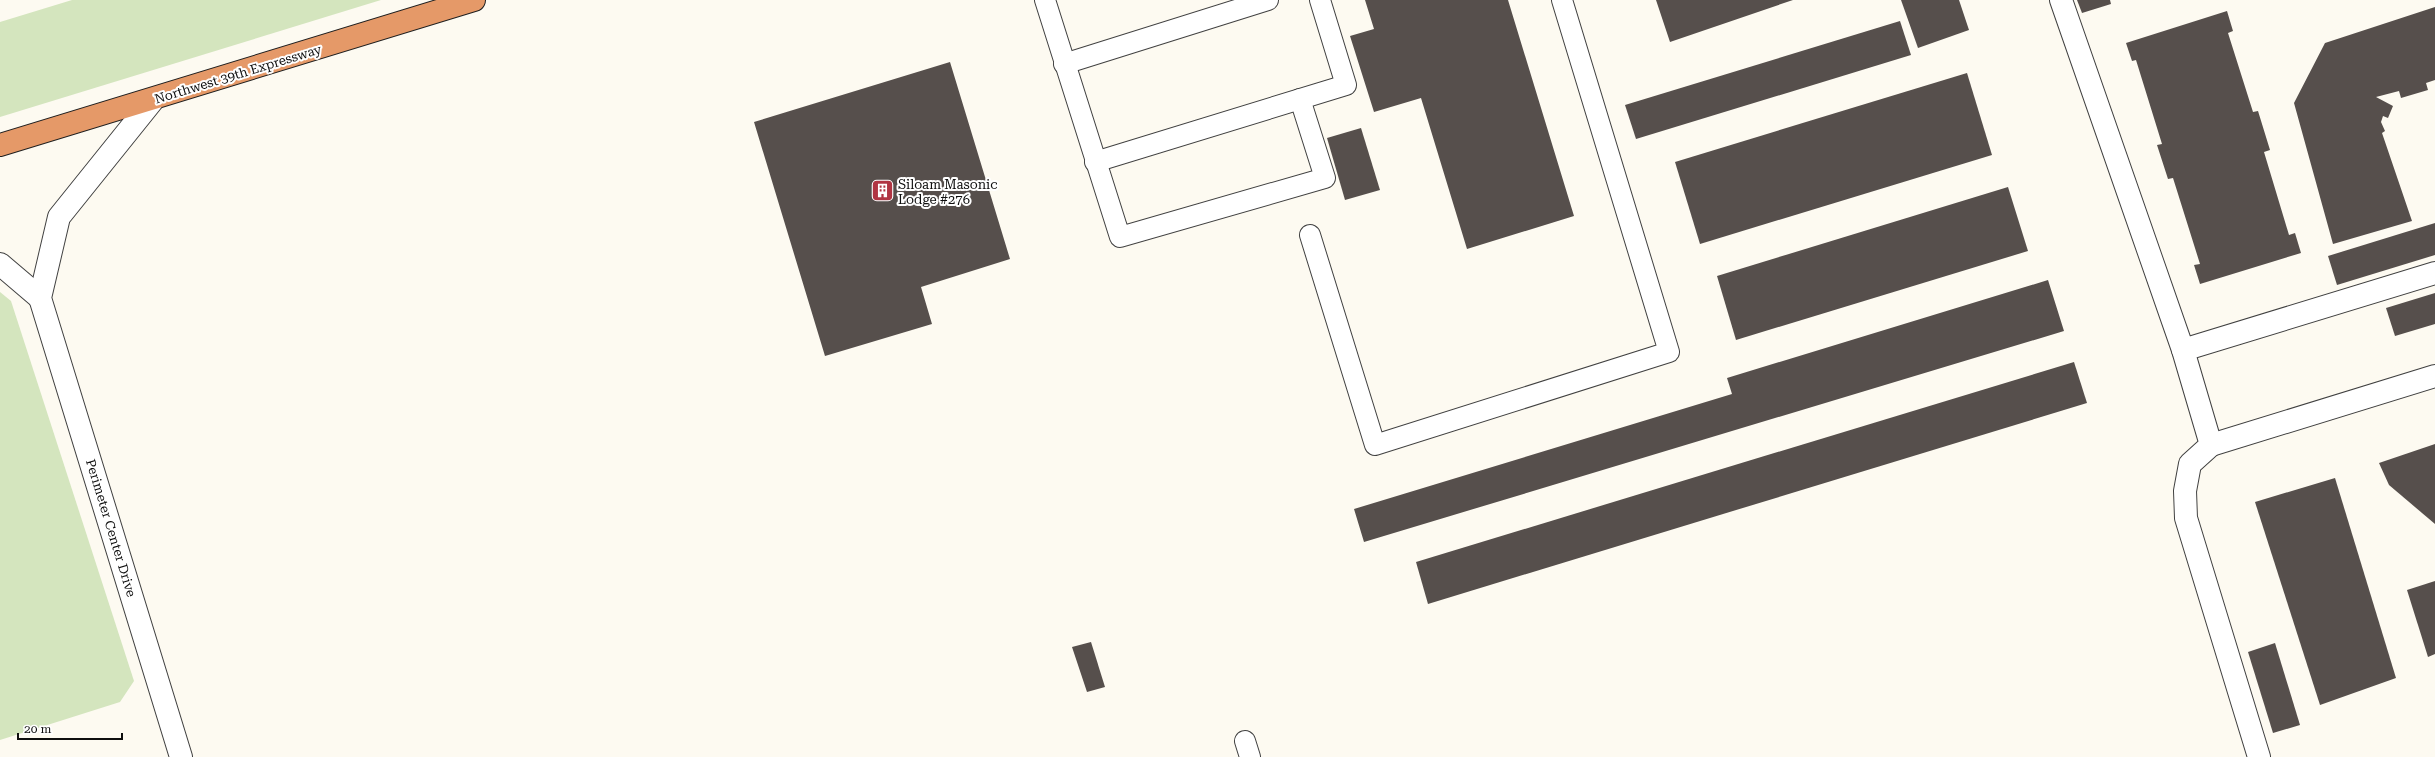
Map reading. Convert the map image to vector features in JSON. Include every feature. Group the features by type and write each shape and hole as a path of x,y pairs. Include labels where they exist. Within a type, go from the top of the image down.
{"highway":[{"name":"Northwest 39th Expressway","path":"0,145 153,100 474,0"}],"street":[{"path":"2061,0 2183,350 2211,445"},
{"path":"0,264 40,298 59,217 153,100"},
{"path":"2183,350 2435,273"},
{"name":"Perimeter Center Drive","path":"40,298 181,757"},
{"path":"2259,757 2186,518 2185,491 2190,464 2211,445 2435,376"}],"lane":[{"path":"1045,0 1095,162 1120,237 1325,178 1300,99"},
{"path":"1064,64 1268,0"},
{"path":"1095,162 1346,85 1320,0"},
{"path":"1310,235 1375,445 1669,352 1562,0"}],"green space":[{"path":"72,0 381,0 0,117 0,22"},
{"path":"0,292 11,301 134,681 120,702 0,740"}],"building":[{"path":"1365,0 1508,0 1574,216 1467,249 1421,98 1374,112 1350,36 1374,29"},
{"path":"1656,0 1793,0 1670,42"},
{"path":"1901,0 1959,0 1969,30 1918,48"},
{"path":"2077,0 2110,0 2111,4 2082,13"},
{"path":"2435,7 2435,80 2426,83 2428,90 2401,98 2399,91 2376,97 2393,106 2388,118 2383,116 2381,122 2385,131 2382,133 2412,221 2333,244 2294,103 2325,43"},
{"path":"2227,11 2233,31 2228,33 2253,112 2258,111 2270,150 2264,152 2289,235 2295,233 2301,253 2200,284 2194,265 2200,264 2173,178 2168,179 2157,145 2162,144 2136,60 2132,61 2126,43"},
{"path":"1900,21 1911,55 1636,139 1625,105"},
{"name":"Siloam Masonic Lodge #276","path":"950,62 1010,259 921,287 932,324 825,356 754,122"},
{"path":"1967,73 1992,155 1700,244 1675,162"},
{"path":"1361,128 1380,190 1345,200 1327,138"},
{"path":"2008,187 2028,251 1736,340 1717,276"},
{"path":"2435,223 2435,255 2337,285 2328,256"},
{"path":"2048,280 2064,331 1364,542 1354,509 1732,394 1727,378"},
{"path":"2435,293 2435,324 2395,336 2386,308"},
{"path":"2074,362 2087,403 1428,604 1416,562"},
{"path":"2435,444 2435,524 2389,485 2379,463"},
{"path":"2335,478 2396,678 2320,705 2255,502"},
{"path":"2435,581 2435,654 2428,657 2407,590"},
{"path":"1091,642 1105,687 1087,692 1072,647"},
{"path":"2275,643 2300,725 2273,733 2248,652"}],"place":[{"name":"Siloam Masonic Lodge #276","path":"882,191"}]}
